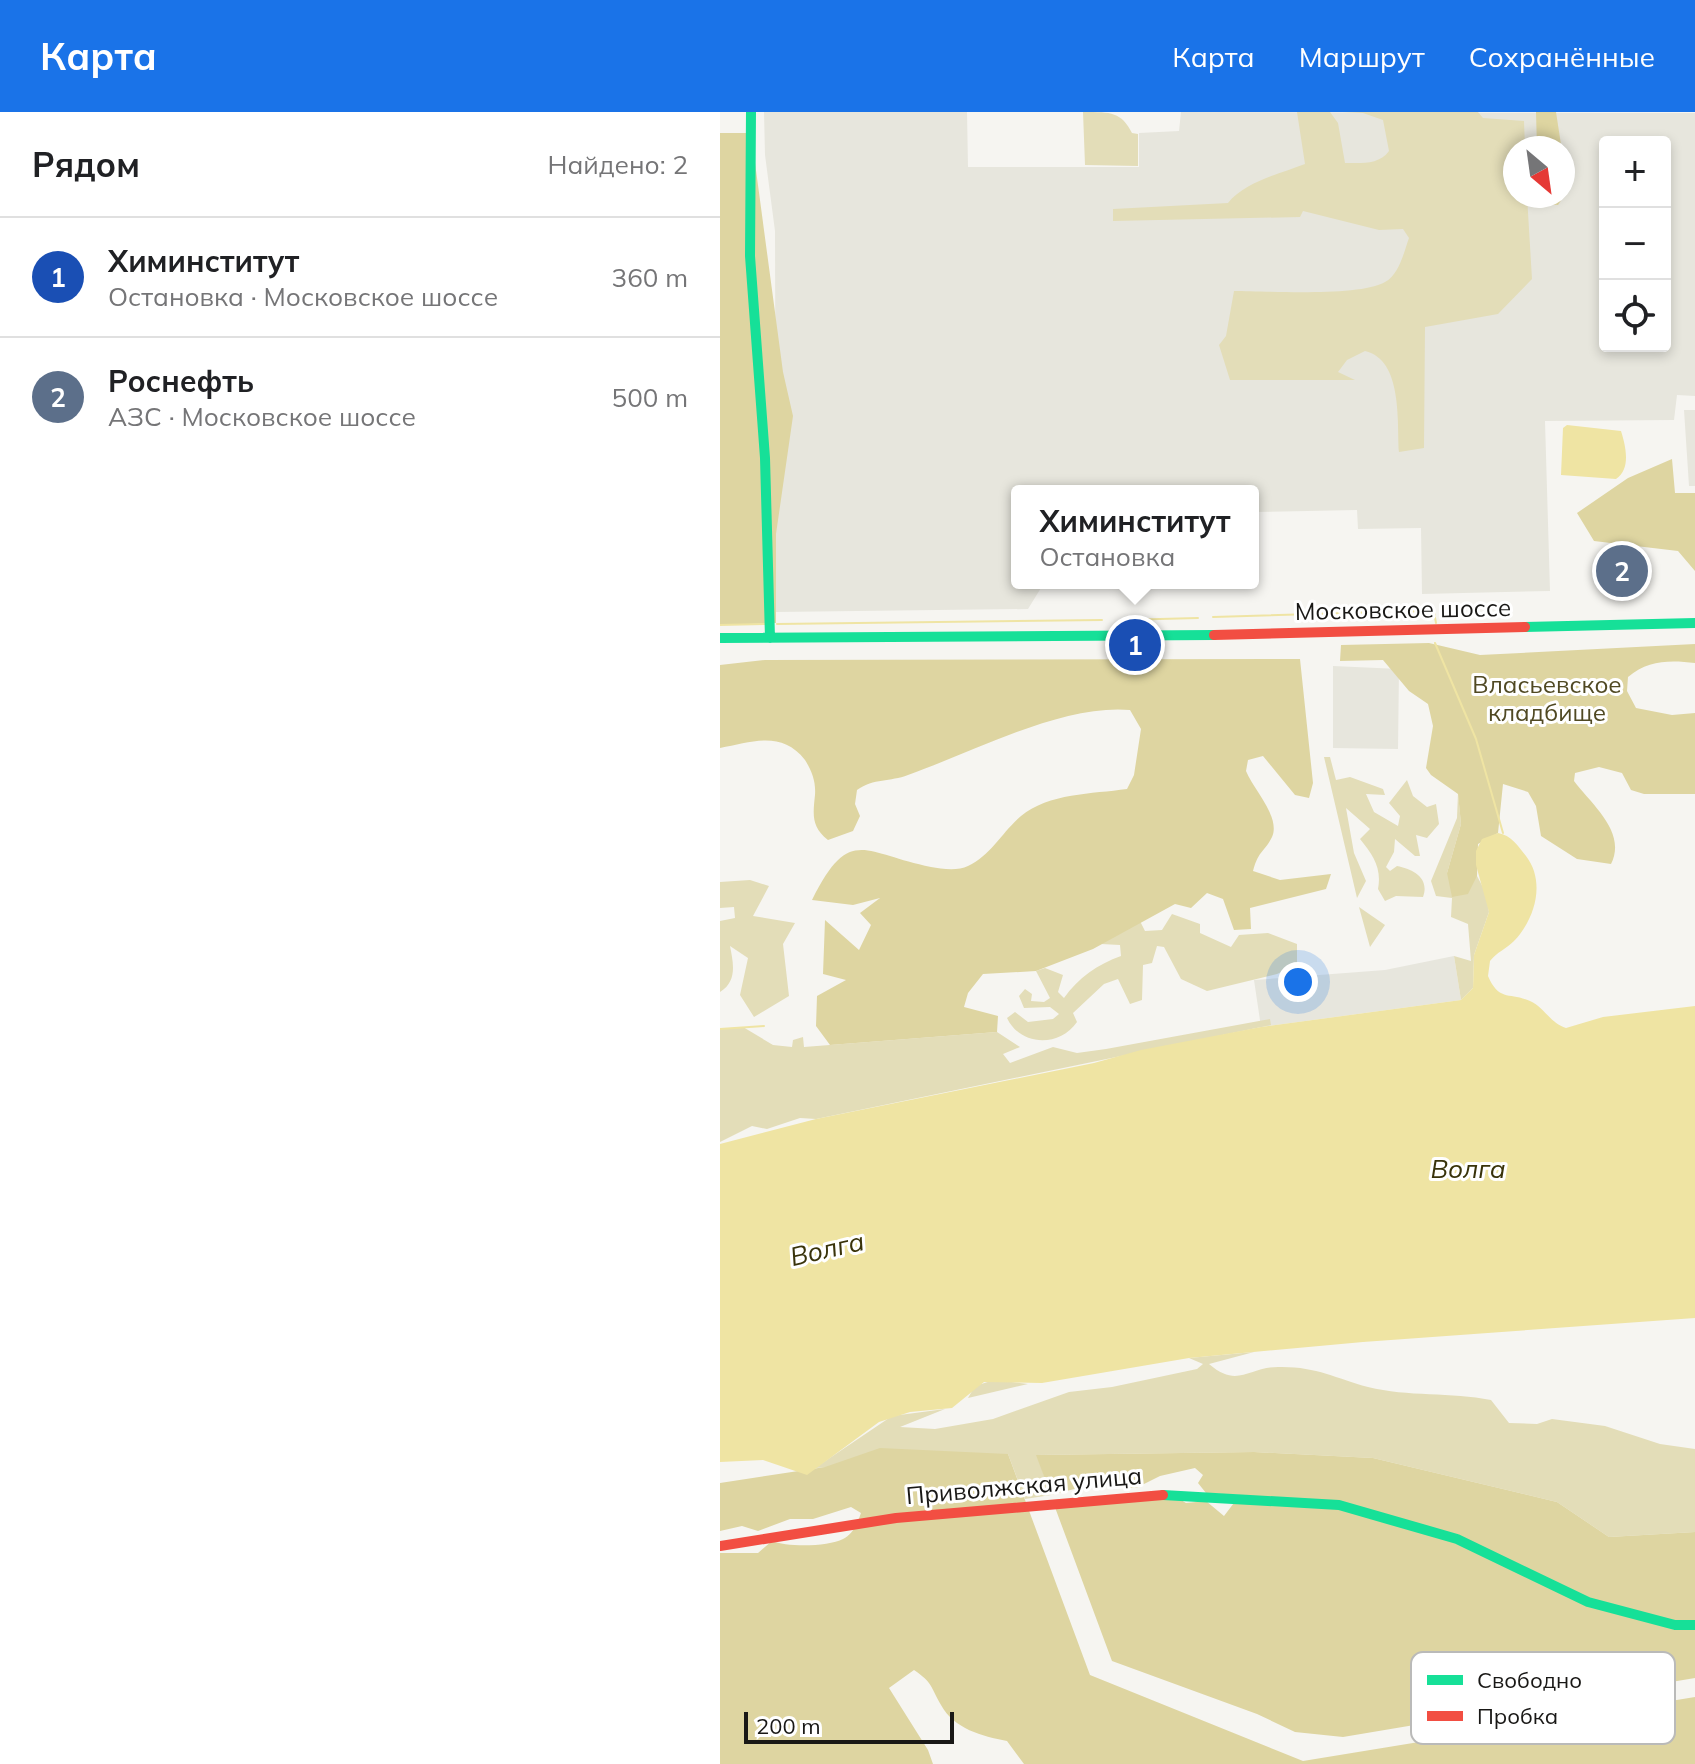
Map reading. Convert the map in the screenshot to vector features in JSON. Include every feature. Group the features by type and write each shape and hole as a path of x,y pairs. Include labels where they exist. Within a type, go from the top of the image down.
{"street":[{"path":"751,112 750,256 757,313 773,638"},
{"name":"Московское шоссе","path":"720,638 1218,635 1695,623"},
{"name":"Приволжская улица","path":"720,1546 912,1516 1149,1493 1213,1500 1339,1505 1457,1539 1588,1602 1675,1625 1695,1625"}],"shaded area":[{"path":"764,112 967,112 968,167 1139,167 1139,133 1179,131 1181,112 1695,113 1695,396 1677,395 1674,420 1545,421 1550,591 1422,594 1421,528 1358,529 1357,510 1259,512 1259,485 1011,485 1011,589 1040,589 1028,609 776,612 775,231 765,155"},
{"path":"1083,112 1101,112 1119,117 1132,133 1138,134 1138,166 1085,165"},
{"path":"1297,112 1330,112 1338,123 1345,163 1375,161 1389,151 1383,120 1363,113 1342,112 1478,112 1483,118 1524,121 1525,136 1503,136 1503,208 1528,208 1532,279 1498,314 1425,327 1424,448 1399,452 1396,394 1386,366 1377,357 1365,351 1347,360 1338,372 1355,380 1230,380 1219,345 1226,336 1234,291 1335,291 1373,287 1390,279 1397,269 1409,238 1403,229 1379,230 1303,211 1300,217 1113,221 1113,209 1228,203 1253,184 1305,164"},
{"path":"1684,410 1695,410 1695,486 1689,486"},
{"path":"1333,666 1399,669 1398,749 1333,748"},
{"path":"1324,757 1330,757 1336,780 1350,777 1383,789 1385,795 1366,794 1374,812 1398,826 1400,816 1389,803 1407,780 1413,796 1427,807 1436,804 1439,824 1427,838 1416,835 1420,856 1415,856 1395,839 1394,852 1386,867 1390,871 1397,866 1403,867 1419,876 1425,890 1423,897 1396,896 1385,901 1378,889 1379,875 1375,862 1360,839 1370,829 1346,808 1354,853 1366,881 1357,898"},
{"path":"1458,793 1461,824 1447,873 1477,876 1486,893 1489,912 1474,955 1473,988 1461,1000 1454,956 1471,961 1468,924 1451,917 1452,898 1436,896 1431,881 1457,818"},
{"path":"750,880 769,886 753,916 795,923 783,944 789,996 754,1017 740,995 748,958 730,946 732,977 720,992 720,921 735,918 734,907 720,908 720,882"},
{"path":"1359,907 1385,925 1370,947"},
{"path":"1172,914 1200,924 1200,933 1231,947 1239,935 1268,933 1297,944 1297,965 1277,974 1207,991 1181,979 1164,947 1157,946 1152,963 1143,965 1142,1000 1130,1004 1118,979 1104,984 1073,1013 1077,1022 1060,1036 1040,1040 1021,1034 1013,1027 1007,1018 1015,1012 1028,1022 1053,1019 1059,1014 1050,1007 1024,1008 1019,996 1025,989 1032,994 1031,1001 1044,1002 1050,998 1036,971 1045,968 1063,975 1058,992 1064,998 1089,972 1121,956 1120,945 1101,944 1140,921 1145,931 1162,930"},
{"path":"1454,956 1461,1000 1261,1027 1254,980 1385,970"},
{"path":"1270,1019 1271,1025 816,1119 800,1118 767,1129 752,1126 720,1142 720,1029 743,1027 773,1045 792,1047 793,1040 803,1037 804,1047 997,1032 1020,1047 1003,1054 1010,1063 1053,1047 1077,1053"},
{"path":"1254,1352 1209,1364 1228,1375 1291,1367 1383,1390 1491,1400 1509,1423 1537,1424 1552,1419 1605,1426 1660,1444 1695,1449 1695,1532 1609,1537 1557,1502 1373,1458 1254,1452 1037,1455 1051,1495 1025,1499 1008,1454 815,1468 892,1416 945,1409 900,1427 935,1429 993,1419 1069,1392 1112,1387 1197,1369 1203,1364 1189,1358"},
{"path":"994,1380 1028,1384 968,1398 975,1386"}],"green space":[{"path":"1536,112 1556,112 1560,136 1537,136"},
{"path":"720,133 751,133 783,372 793,416 776,534 776,623 720,625"},
{"path":"1672,459 1675,493 1695,493 1695,571 1678,551 1594,541 1577,513 1628,478"},
{"name":"Власьевское кладбище","path":"1429,643 1480,655 1695,644 1695,663 1668,662 1643,667 1628,677 1627,691 1636,708 1672,715 1695,713 1695,794 1644,794 1631,790 1622,773 1599,767 1575,773 1574,781 1611,830 1615,852 1611,864 1577,859 1541,836 1536,806 1528,792 1503,784 1498,833 1478,844 1477,876 1468,894 1452,897 1447,873 1461,824 1458,794 1426,768 1433,726 1428,704 1409,691 1383,660 1340,661 1341,645"},
{"path":"1300,659 1313,783 1309,798 1295,795 1263,756 1248,760 1246,771 1270,812 1274,829 1253,871 1280,880 1331,874 1326,889 1250,908 1251,929 1234,930 1223,899 1207,893 1191,908 1175,904 1093,949 1036,971 983,974 968,993 964,1007 998,1016 997,1032 830,1045 816,1026 817,996 846,980 823,974 825,920 859,950 871,925 860,913 880,898 853,905 812,900 837,861 861,850 935,868 964,868 983,856 1014,822 1032,808 1071,796 1127,789 1134,775 1141,729 1130,710 1076,714 1018,732 908,775 870,784 857,790 855,804 860,816 853,831 828,840 814,820 812,772 796,751 787,745 766,740 720,748 720,665 765,660"},
{"path":"880,1448 1008,1454 1090,1675 1303,1761 1411,1743 1675,1744 1675,1700 1695,1697 1695,1764 1024,1764 1007,1741 979,1734 953,1720 928,1682 914,1670 889,1688 928,1750 933,1764 720,1764 720,1553 758,1553 772,1541 807,1545 836,1542 852,1531 861,1513 851,1507 813,1519 790,1519 758,1531 742,1526 720,1531 720,1483 825,1467"},
{"path":"1254,1452 1373,1458 1557,1502 1609,1537 1695,1532 1695,1678 1675,1681 1675,1652 1411,1652 1411,1726 1343,1737 1295,1732 1257,1714 1112,1661 1053,1502 1122,1495 1159,1495 1186,1503 1206,1501 1224,1516 1240,1495 1206,1493 1198,1483 1203,1475 1195,1468 1160,1476 1136,1488 1086,1486 1051,1495 1036,1455"}],"water":[{"path":"1567,425 1621,431 1626,457 1621,475 1616,479 1561,475 1563,428"},
{"name":"Волга","path":"1498,833 1510,839 1526,856 1536,877 1537,889 1528,922 1514,941 1490,961 1488,976 1496,990 1535,1004 1566,1028 1603,1017 1695,1006 1695,1318 1189,1358 1042,1383 984,1382 952,1408 910,1412 879,1422 807,1475 763,1460 720,1462 720,1144 816,1119 1094,1063 1141,1050 1261,1027 1461,1000 1473,988 1474,955 1489,912 1476,865 1476,851 1482,839"}],"waterway":[{"path":"1403,611 1434,612 1436,623"},
{"path":"1213,617 1382,612"},
{"path":"1121,620 1198,618"},
{"path":"777,624 1102,620"},
{"path":"720,625 767,624"},
{"path":"1435,643 1476,739 1503,833"},
{"path":"720,1029 764,1026"}],"traffic: fast":[{"path":"751,112 750,256 765,458 770,638"},
{"path":"1525,627 1695,623"},
{"path":"720,638 1214,635"},
{"path":"1163,1495 1339,1505 1457,1539 1588,1602 1675,1625 1695,1625"}],"traffic: jam":[{"path":"1214,635 1525,627"},
{"path":"720,1546 896,1518 1163,1495"}],"place":[{"name":"Роснефть","path":"1622,571"},
{"name":"Химинститут","path":"1135,645"}]}
